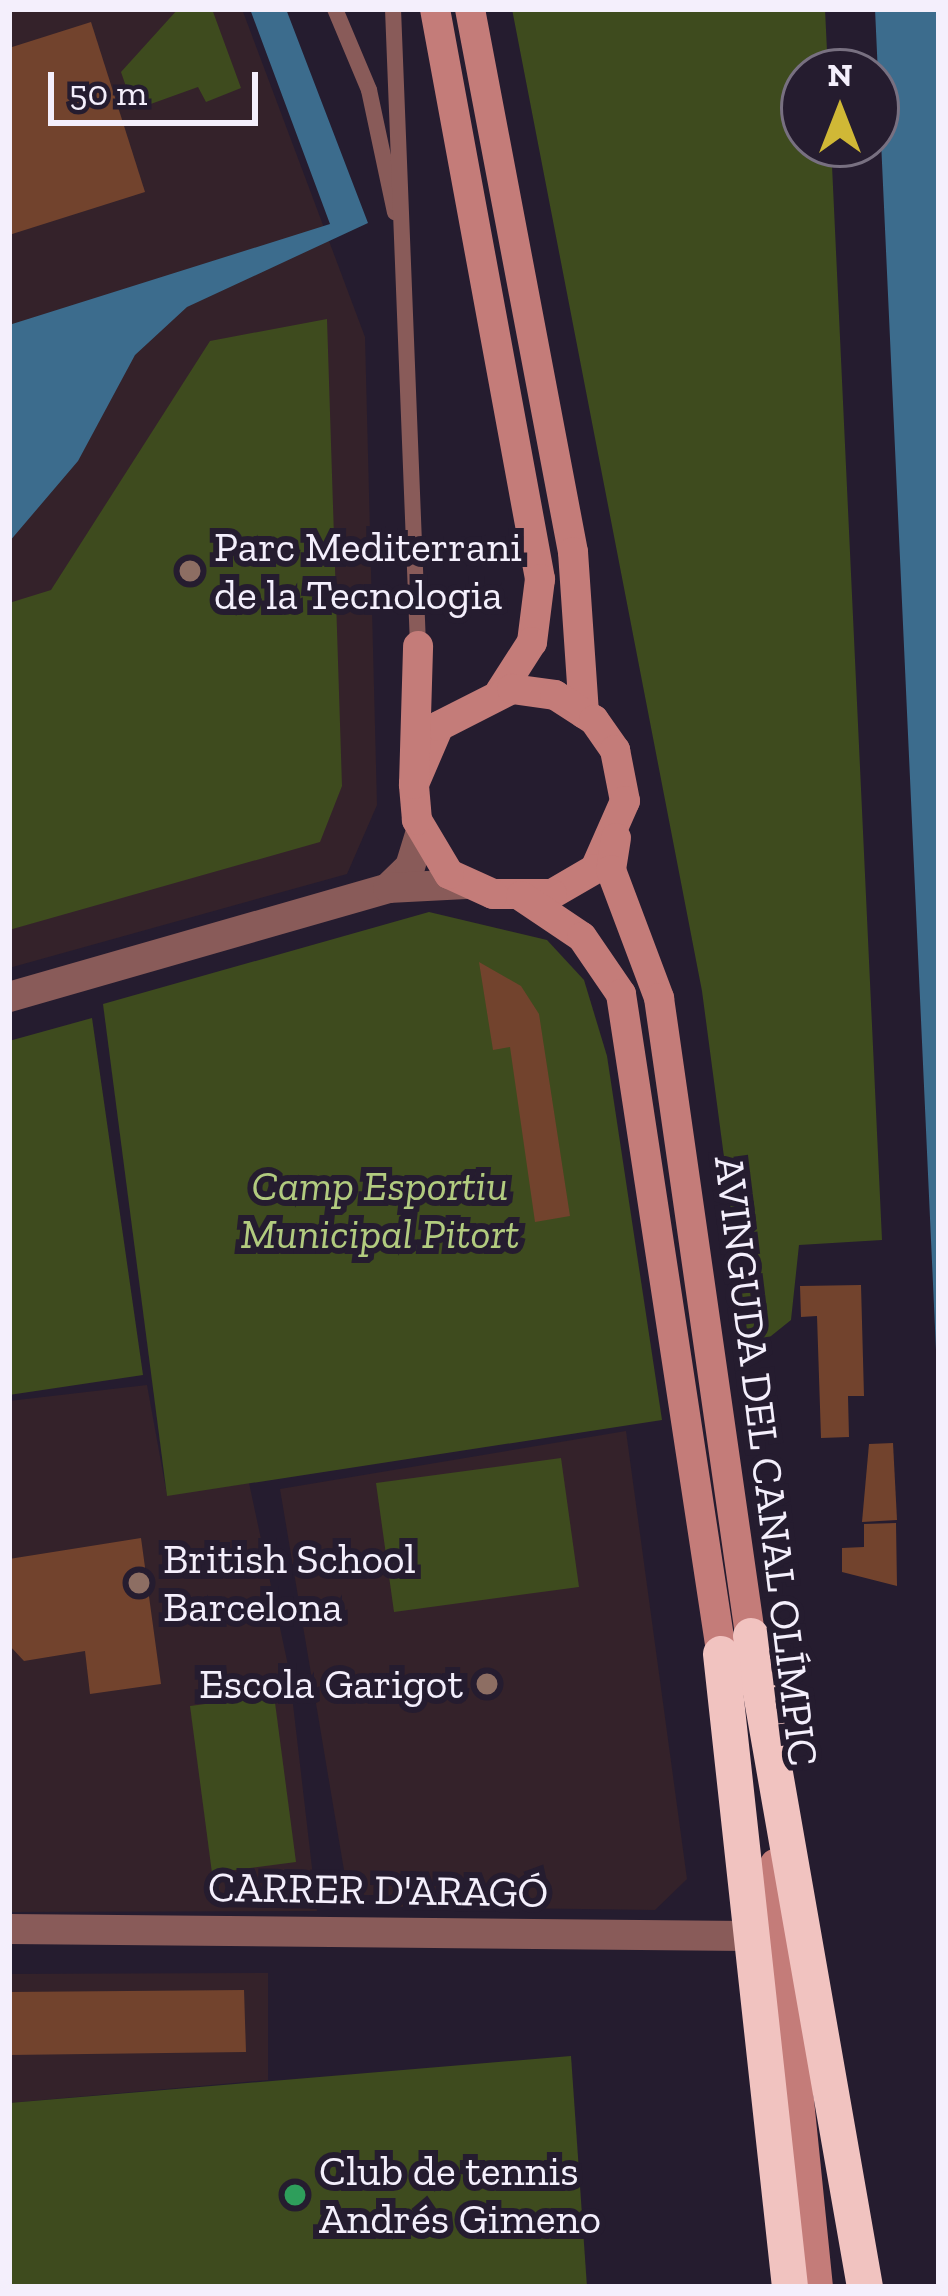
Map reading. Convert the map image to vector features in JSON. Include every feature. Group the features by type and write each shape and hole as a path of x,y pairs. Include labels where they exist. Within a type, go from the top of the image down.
{"highway":[{"path":"736,1645 746,1936 790,2287"},
{"path":"736,1645 865,2287"}],"street":[{"path":"414,784 439,726 486,696 532,642 540,579 436,9"},
{"path":"470,9 573,552 584,714"},
{"path":"9,997 388,888 466,884 521,896 577,883 616,838 625,801 615,750 584,714 555,695 486,696 438,690 418,646"},
{"path":"388,888 410,867 421,831 414,784 418,646"},
{"path":"421,831 466,884"},
{"name":"AVINGUDA DEL CANAL OLÍMPIC","path":"616,838 611,870 659,998 818,2287"},
{"name":"AVINGUDA DEL CANAL OLÍMPIC","path":"521,896 582,938 621,994 736,1645"},
{"name":"CARRER D'ARAGÓ","path":"9,1929 746,1936"}],"lane":[{"path":"335,9 369,90 399,230"},
{"path":"393,9 418,646"}],"shaded area":[{"name":"Parc Mediterrani de la Tecnologia","path":"9,9 242,9 365,337 377,805 347,874 9,968"},
{"name":"British School Barcelona","path":"147,1385 167,1495 249,1483 289,1670 317,1911 9,1912 9,1401"},
{"name":"Escola Garigot","path":"626,1431 687,1879 655,1910 350,1906 280,1489"},
{"path":"268,1973 268,2080 9,2103 9,1974"}],"green space":[{"path":"178,9 212,9 241,88 206,102 198,87 134,110 121,72"},
{"path":"512,9 825,9 827,48 780,48 780,168 832,168 882,1240 799,1245 791,1320 750,1353 702,991"},
{"path":"327,319 342,786 320,842 9,930 9,603 51,590 210,341"},
{"name":"Camp Esportiu Municipal Pitort","path":"429,912 547,940 584,980 607,1056 662,1420 167,1496 103,1004"},
{"path":"92,1018 143,1375 9,1395 9,1041"},
{"path":"561,1458 579,1587 394,1612 376,1483"},
{"path":"274,1695 296,1862 212,1873 190,1706"},
{"name":"Club de tennis Andrés Gimeno","path":"571,2056 587,2287 9,2287 9,2103"}],"water":[{"path":"250,9 286,9 368,223 187,307 135,355 78,461 9,542 9,325 330,224"},
{"path":"875,9 939,9 939,1416 882,168 900,168 900,48 877,48"}],"building":[{"path":"91,22 145,192 9,235 9,48"},
{"path":"479,962 521,986 539,1014 570,1216 535,1222 510,1047 493,1050"},
{"path":"861,1285 864,1396 848,1396 849,1437 821,1438 817,1316 801,1317 800,1286"},
{"path":"893,1443 897,1520 862,1522 869,1444"},
{"path":"896,1523 897,1586 842,1572 842,1548 864,1547 864,1524"},
{"path":"141,1538 161,1684 90,1694 85,1651 24,1661 9,1645 9,1559"},
{"path":"244,1990 246,2052 9,2055 9,1992"}],"place":[{"name":"Parc Mediterrani de la Tecnologia","path":"190,571"},
{"name":"British School Barcelona","path":"139,1583"},
{"name":"Escola Garigot","path":"487,1684"},
{"name":"Club de tennis Andrés Gimeno","path":"295,2195"}]}
